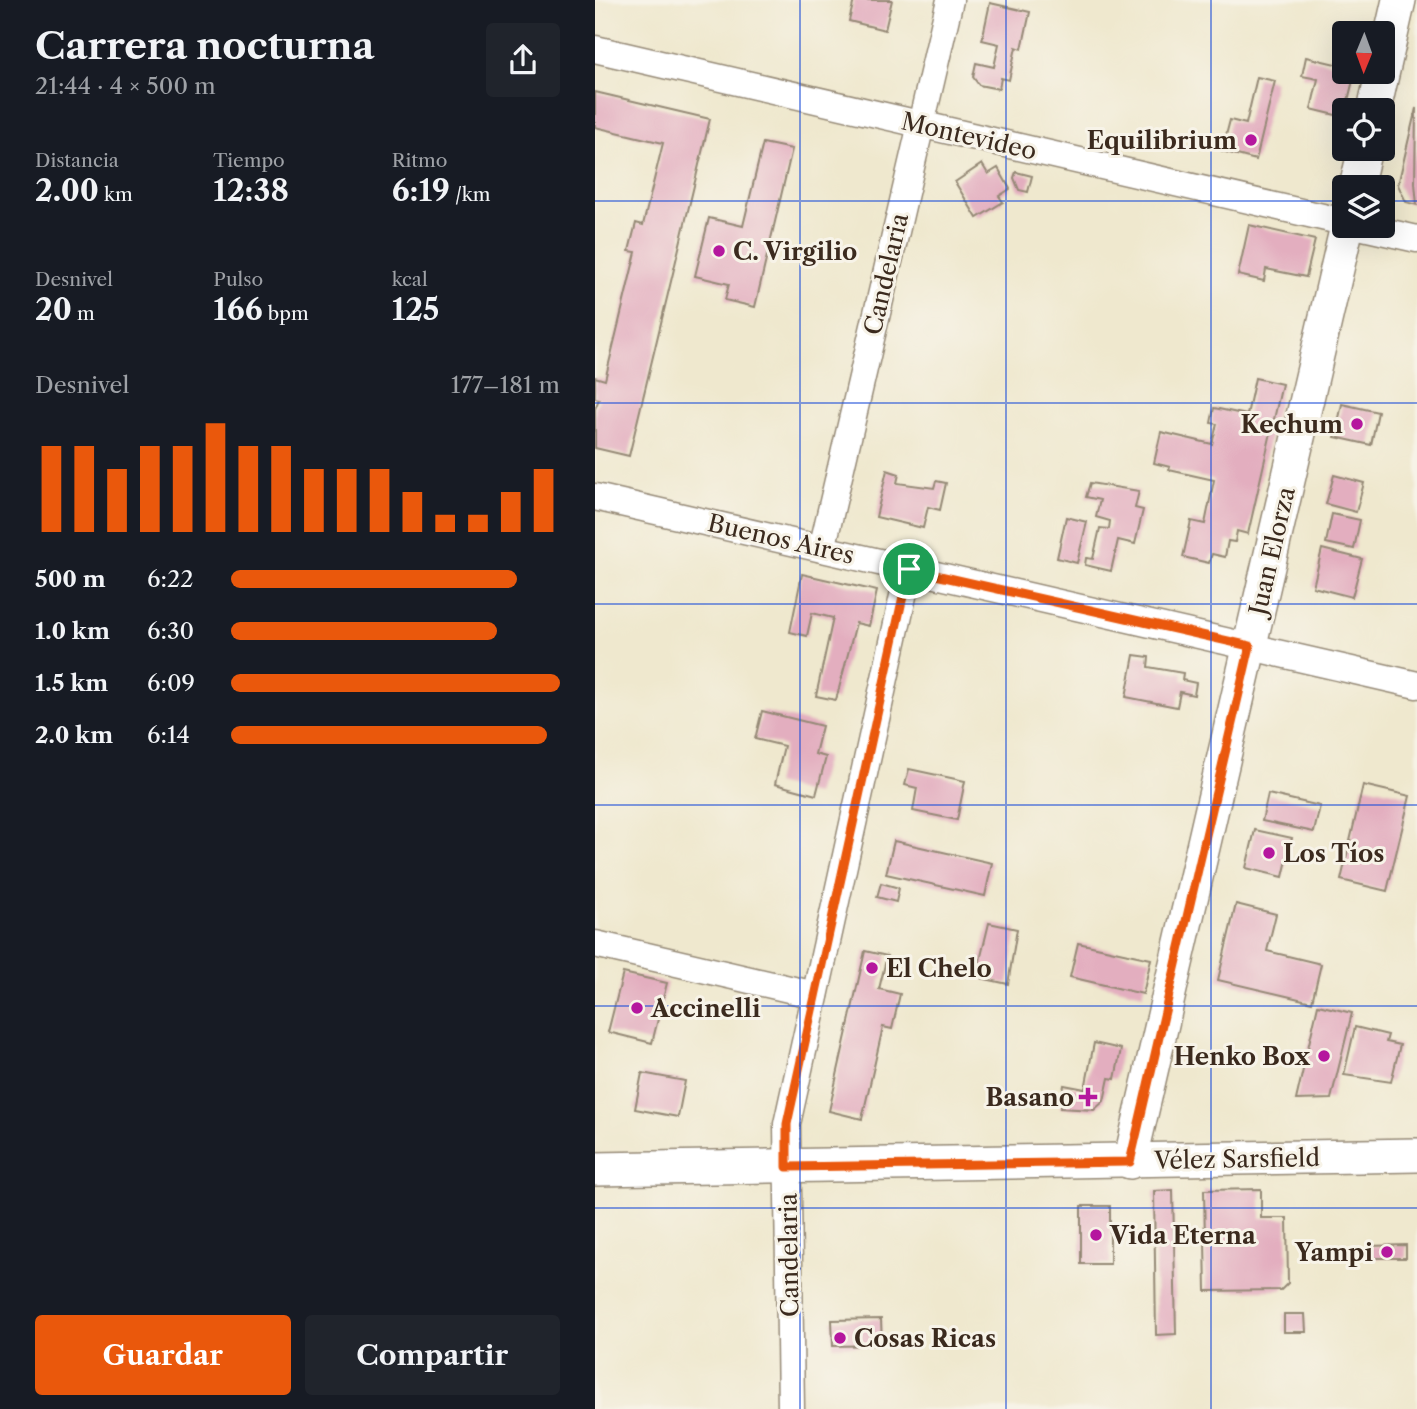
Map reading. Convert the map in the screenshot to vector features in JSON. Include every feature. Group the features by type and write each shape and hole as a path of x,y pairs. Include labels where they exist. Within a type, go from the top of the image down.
{"main road":[{"path":"1377,98 1399,0"},
{"name":"Juan Elorza","path":"1130,1162 1342,238"},
{"name":"Vélez Sarsfield","path":"595,1169 1130,1162 1417,1155"}],"street":[{"name":"Candelaria","path":"823,549 950,0"},
{"name":"Montevideo","path":"595,49 1332,221"},
{"path":"1395,234 1417,239"},
{"name":"Buenos Aires","path":"595,497 1417,685"},
{"name":"Candelaria","path":"791,1409 787,1124 909,569"},
{"path":"595,944 815,995"}],"building":[{"path":"854,0 892,0 885,30 849,21"},
{"path":"990,3 1030,12 1022,49 1016,47 1009,80 1001,78 999,89 979,85 973,77 976,63 994,67 999,44 982,40"},
{"path":"1306,57 1332,63 1332,84 1352,84 1349,98 1332,98 1332,114 1311,109 1318,79 1302,76"},
{"path":"1257,77 1275,81 1256,160 1222,151 1230,120 1246,124"},
{"path":"595,92 710,119 629,456 595,448 595,409 599,399 595,398 595,377 605,380 636,252 629,251 636,223 643,225 663,143 595,127"},
{"path":"1416,108 1417,205 1406,202 1398,185"},
{"path":"763,143 792,149 755,307 725,300 729,284 695,276 709,218 743,226"},
{"path":"982,164 988,174 998,168 1010,189 999,196 1003,202 977,218 955,182"},
{"path":"1016,172 1032,176 1028,192 1019,190 1014,178"},
{"path":"1249,225 1315,240 1306,277 1266,269 1264,281 1238,275"},
{"path":"1255,378 1282,384 1248,534 1237,531 1235,542 1228,541 1225,557 1212,554 1209,563 1183,557 1191,521 1205,524 1214,480 1169,470 1170,467 1154,463 1161,432 1212,444 1217,424 1211,423 1214,408 1247,415"},
{"name":"Kechum","path":"1342,404 1378,412 1371,445 1335,437"},
{"path":"887,470 899,474 897,483 934,488 936,481 946,483 940,510 928,507 923,528 876,517"},
{"path":"1334,475 1364,483 1356,512 1326,504"},
{"path":"1090,483 1139,491 1135,508 1143,510 1135,544 1118,540 1111,571 1085,565 1086,558 1093,559 1100,528 1109,529 1110,521 1096,517 1100,500 1086,497"},
{"path":"1332,514 1360,520 1354,549 1326,543"},
{"path":"1066,517 1087,522 1077,563 1057,558"},
{"path":"1322,549 1362,559 1352,597 1313,587"},
{"path":"802,574 877,591 869,626 856,623 836,700 816,696 833,618 812,613 807,636 790,632"},
{"path":"1134,655 1149,657 1148,667 1183,673 1182,680 1196,683 1194,695 1180,692 1177,707 1126,697"},
{"path":"762,711 822,726 815,754 826,757 816,795 775,784 784,746 755,739"},
{"path":"909,769 965,781 957,820 913,811 917,788 905,785"},
{"path":"1363,785 1410,796 1387,891 1341,880"},
{"path":"1268,794 1320,806 1314,832 1262,821"},
{"name":"Los Tíos","path":"1255,830 1292,838 1283,877 1246,868"},
{"path":"894,841 992,863 985,896 886,874"},
{"path":"881,883 899,888 896,902 877,897"},
{"path":"1236,904 1276,914 1267,951 1321,964 1312,1002 1218,980"},
{"path":"989,923 1017,929 1008,984 976,977"},
{"path":"1078,943 1151,959 1143,994 1070,977"},
{"path":"865,951 887,956 879,989 900,994 892,1029 883,1027 862,1119 829,1111"},
{"name":"Accinelli","path":"623,973 667,983 652,1043 608,1032"},
{"name":"Henko Box","path":"1318,1005 1352,1013 1331,1099 1296,1100"},
{"path":"1355,1027 1388,1035 1386,1042 1400,1045 1391,1082 1344,1075"},
{"path":"1094,1043 1121,1049 1115,1079 1109,1078 1104,1101 1094,1110 1060,1108 1064,1085 1085,1089"},
{"path":"642,1073 685,1081 678,1117 635,1109"},
{"path":"1261,1189 1261,1218 1287,1218 1288,1283 1281,1290 1206,1291 1204,1190"},
{"path":"1173,1190 1176,1334 1156,1335 1154,1191"},
{"name":"Vida Eterna","path":"1081,1206 1110,1206 1110,1264 1081,1264"},
{"path":"1406,1245 1406,1258 1368,1258 1368,1246"},
{"path":"1284,1314 1305,1314 1306,1332 1284,1332"},
{"path":"881,1319 882,1345 833,1346 832,1320"}],"place":[{"name":"Equilibrium","path":"1251,140"},
{"name":"C. Virgilio","path":"719,251"},
{"name":"Kechum","path":"1357,424"},
{"name":"Los Tíos","path":"1269,853"},
{"name":"El Chelo","path":"872,968"},
{"name":"Accinelli","path":"637,1008"},
{"name":"Henko Box","path":"1324,1056"},
{"name":"Basano","path":"1088,1097"},
{"name":"Vida Eterna","path":"1096,1235"},
{"name":"Yampi","path":"1387,1252"},
{"name":"Cosas Ricas","path":"840,1338"}],"route":[{"path":"909,569 1250,646 1130,1162 787,1167 787,1124 909,569"}]}
